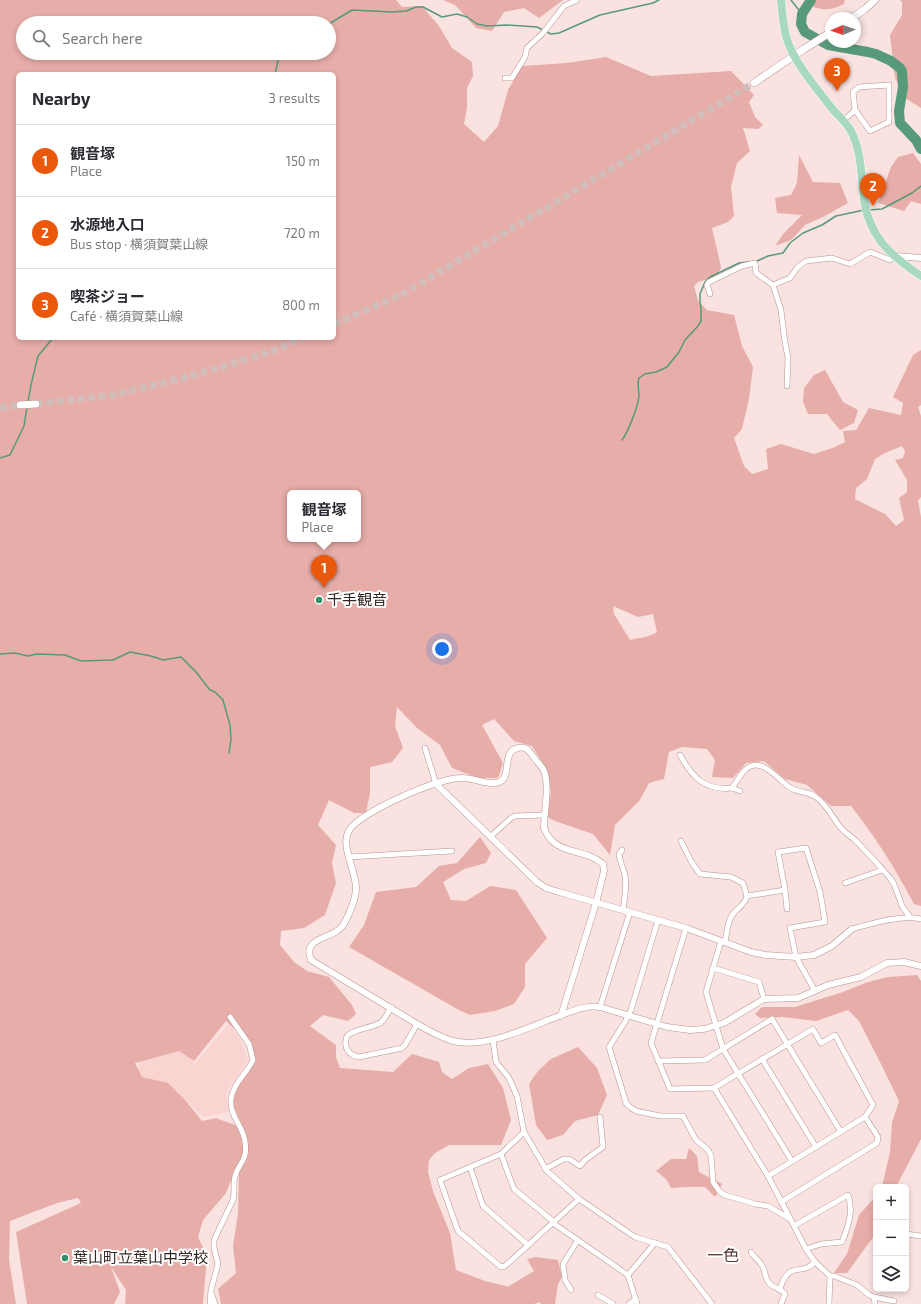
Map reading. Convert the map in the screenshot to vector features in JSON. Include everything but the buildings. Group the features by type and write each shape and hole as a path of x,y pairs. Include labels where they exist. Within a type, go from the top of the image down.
{"main road":[{"path":"781,0 782,18 786,37 800,67 850,129 858,151 867,215 872,230 893,256 921,276"},
{"path":"861,12 875,0"},
{"path":"754,83 825,36"},
{"path":"20,405 36,404"}],"street":[{"path":"505,78 512,78 525,57 527,48 544,33 564,6 577,0"},
{"path":"889,86 889,122 870,131 855,110 853,92 859,87 889,86"},
{"path":"843,121 855,110"},
{"path":"773,285 790,278 797,268 806,261 832,258 850,264 870,252 890,260 893,256 921,258"},
{"path":"710,294 707,285 709,282 742,266 755,263 756,273 773,285 781,310 788,358 788,386"},
{"path":"561,1016 596,903 604,871 603,864 598,860 558,846 551,842 547,836 544,828 546,785 544,772 541,766 527,750 523,747 512,751 508,757 505,778 502,781 490,783 459,778 436,784 390,802 355,824 348,831 346,846 356,882 356,896 341,929 312,944 309,949 309,955 315,963 391,1007 417,1024 433,1033 454,1041 479,1042 493,1040 561,1016 586,1007 600,1007 676,1029 690,1030 716,1026 733,1018 764,999 798,998 835,982 853,980 861,977 887,963 904,962 921,966"},
{"path":"425,748 436,784 528,875 541,885 559,892 686,928 751,952 772,956 796,957 814,955 852,930 871,924 910,917 921,919"},
{"path":"680,754 690,772 697,779 716,788 732,788 740,791"},
{"path":"732,788 746,769 757,764 765,767 790,788 798,791 809,792 820,800 829,810 842,830 854,839 894,884 902,906 910,917"},
{"path":"490,836 515,816 544,815"},
{"path":"681,841 691,861 700,874 731,877 743,883 747,896 745,902 733,914 729,922 706,992 723,1049 792,1161"},
{"path":"788,909 778,852 806,848 820,892 825,922 790,928 796,957 814,991"},
{"path":"622,850 619,854 626,888 623,910"},
{"path":"349,857 452,851"},
{"path":"845,883 882,870"},
{"path":"747,896 785,890"},
{"path":"600,1007 630,912"},
{"path":"658,920 628,1016 609,1047 626,1103 636,1111 660,1116 683,1116 696,1140 707,1149 711,1155 713,1182 720,1192 725,1195 755,1204 768,1206 790,1219"},
{"path":"686,928 651,1043 670,1089 714,1088 813,1029 821,1043 835,1035 873,1106 865,1117 768,1176"},
{"path":"713,968 759,982 764,999"},
{"path":"391,1007 380,1024 352,1032 347,1036 345,1041 348,1052 353,1056 359,1057 398,1050 405,1045 417,1024"},
{"path":"210,1304 211,1290 218,1264 214,1248 214,1240 233,1200 235,1175 244,1160 246,1151 245,1140 232,1112 231,1099 238,1082 250,1067 253,1060 249,1044 230,1017"},
{"path":"658,1061 705,1060 772,1019 841,1132"},
{"path":"493,1040 496,1062 509,1078 517,1096 524,1132 545,1169 579,1199 635,1237 668,1247 712,1304"},
{"path":"762,1059 816,1147"},
{"path":"714,1088 768,1176 806,1249 815,1262 830,1276 834,1276 857,1285 869,1295 874,1297 894,1301"},
{"path":"545,1169 564,1158 569,1159 580,1166 585,1160 603,1147 600,1117"},
{"path":"781,1202 877,1142 878,1137 865,1117"},
{"path":"524,1132 501,1154 440,1180 458,1231 501,1266 505,1266 579,1199"},
{"path":"501,1154 514,1189 553,1222 628,1275 636,1302 629,1304"},
{"path":"470,1167 483,1206 528,1245"},
{"path":"794,1226 848,1195 850,1200 851,1217 842,1242 821,1244 806,1249"},
{"path":"909,1234 921,1236"},
{"path":"571,1290 565,1280 563,1264 578,1240"},
{"path":"628,1275 655,1243"},
{"path":"751,1252 752,1255 762,1264 767,1280 770,1284 780,1289 785,1294 781,1304"},
{"path":"780,1289 786,1276 791,1270 810,1268 815,1262"},
{"path":"829,1304 830,1276"},
{"path":"211,1290 215,1304"},
{"path":"598,1295 613,1304"},
{"path":"874,1297 875,1304"}],"shaded area":[{"path":"0,0 396,0 402,7 422,6 439,26 452,48 472,62 473,76 467,88 467,108 464,124 484,142 498,126 508,90 522,66 567,63 606,57 651,76 731,71 754,95 749,102 755,117 763,125 758,129 743,128 750,151 737,163 731,187 734,216 728,222 712,228 721,267 718,276 698,282 694,286 698,301 707,310 734,315 742,346 753,367 749,399 742,429 734,438 744,466 752,474 768,469 766,449 781,444 814,454 835,447 845,442 843,431 856,430 869,408 901,415 903,403 893,397 913,355 921,350 921,405 918,407 921,416 921,497 918,501 921,517 921,906 914,904 885,854 851,806 831,806 807,785 785,779 764,761 746,763 733,778 712,777 715,760 707,749 682,747 669,752 664,779 649,783 640,800 615,825 610,855 593,834 547,817 551,791 543,764 532,746 514,741 494,719 482,725 503,763 498,778 478,778 452,768 440,745 417,728 397,707 395,726 403,748 392,762 370,767 370,793 366,813 354,813 329,800 318,825 336,845 332,863 336,883 325,915 304,928 281,931 280,945 294,962 307,971 329,977 352,1005 356,1014 348,1021 323,1015 310,1026 336,1045 336,1057 340,1068 393,1072 412,1054 439,1062 442,1072 452,1079 469,1068 488,1064 503,1088 511,1120 501,1145 449,1145 435,1153 429,1160 428,1172 433,1191 450,1233 456,1270 485,1281 510,1287 509,1286 534,1271 527,1259 536,1257 558,1260 562,1277 558,1284 555,1304 541,1304 540,1302 534,1304 221,1304 218,1289 236,1273 233,1246 238,1213 239,1175 235,1171 226,1193 203,1220 198,1237 207,1256 203,1304 125,1304 126,1290 111,1267 120,1292 114,1304 27,1304 16,1232 81,1203 78,1198 57,1203 10,1221 9,1260 16,1304 0,1304","holes":["902,446 905,451 903,458 895,460 907,480 907,492 899,498 904,520 896,526 885,514 855,499 856,488 867,479 875,459","613,606 638,617 653,614 657,632 648,636 630,640 614,614","226,1021 253,1046 250,1061 230,1097 243,1128 216,1118 202,1121 186,1101 168,1083 142,1077 135,1063 179,1051 194,1061"]},
{"path":"443,0 563,0 539,18 524,8 504,12 492,31 476,28 455,5"},
{"path":"815,0 845,0 844,4 836,8 822,9 813,7"},
{"path":"900,0 921,0 921,108 905,98 895,78 890,35 902,15 902,2"},
{"path":"913,153 921,164 921,204 911,201 904,211 878,203 891,167 898,157"},
{"path":"799,155 813,182 840,183 848,203 805,225 791,240 775,246 784,233 802,215 777,213 775,198 791,195 797,183"},
{"path":"825,370 843,402 858,410 854,423 840,430 827,414 808,414 803,402 804,388 814,375"},
{"path":"480,837 491,853 486,863 464,869 443,882 451,900 466,901 490,886 516,890 547,938 525,964 525,987 514,1004 495,1011 470,1015 349,947 364,925 376,892 416,887 439,866 457,863"},
{"path":"917,975 921,981 921,1139 898,1184 883,1184 890,1152 892,1123 899,1101 859,1021 848,1010 816,1021 783,1017 760,1018 755,1014 762,1007 795,1007 843,992 868,982 888,977"},
{"path":"229,1023 241,1040 248,1060 227,1091 228,1112 203,1117 173,1088 137,1078 140,1058 179,1048 195,1064"},
{"path":"578,1047 597,1068 607,1095 598,1115 575,1121 563,1135 547,1140 536,1125 529,1084 538,1071 551,1059"},
{"path":"689,1148 697,1156 699,1172 722,1184 715,1197 705,1187 671,1188 666,1179 656,1171 671,1159 686,1159"},
{"path":"873,1199 873,1237 847,1273 834,1273 847,1254 859,1215"}],"waterway":[{"path":"336,20 352,10 392,12 406,11 416,7 423,7 442,17 457,14 467,17 477,24 487,26 507,25 537,27 551,34 559,33 600,15 653,3 659,0"},
{"path":"791,0 802,14"},
{"path":"811,0 802,14 801,24 805,32 828,45 876,54 891,61 900,68 902,71 903,87 899,111 900,123 916,140 921,149"},
{"path":"275,72 278,60"},
{"path":"869,210 882,209 912,193 921,186"},
{"path":"622,440 630,425 637,406 639,396 639,378 645,374 656,372 667,367 679,352 685,340 698,326 701,321 700,294 705,282 710,277 739,263 757,261 768,256 783,253 790,243 803,233 822,225 836,216 864,210"},
{"path":"28,402 38,356 51,340"},
{"path":"0,458 10,455 24,426 27,407"},
{"path":"0,654 15,653 28,656 37,654 65,655 81,661 113,660 130,652 163,660 181,657 196,672 210,690 215,692 223,700 230,725 231,739 229,753"}],"tunnel":[{"path":"336,323 401,295 754,83"},
{"path":"36,404 113,395 195,375 270,352 298,340"},
{"path":"0,408 20,405"}],"place":[{"name":"喫茶ジョー","path":"837,91"},
{"name":"水源地入口","path":"873,206"},
{"name":"観音塚","path":"324,588"},
{"name":"千手観音","path":"319,600"},
{"name":"葉山町立葉山中学校","path":"65,1258"}],"district":[{"name":"一色","path":"723,1255"}]}
